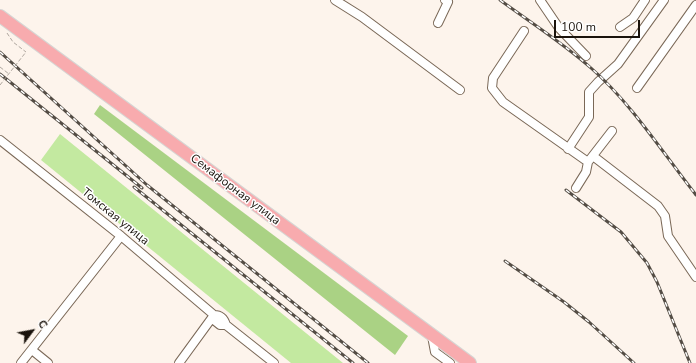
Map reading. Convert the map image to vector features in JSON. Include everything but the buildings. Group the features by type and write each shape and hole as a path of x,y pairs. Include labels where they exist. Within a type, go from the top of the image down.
{"highway":[{"name":"Семафорная улица","path":"0,16 470,363"}],"street":[{"path":"335,0 362,17 460,90"},
{"path":"438,23 448,2 445,0"},
{"path":"540,0 559,28 586,56"},
{"path":"620,27 633,18 645,0"},
{"path":"568,149 589,117 589,92 618,64 664,0"},
{"path":"637,88 696,5"},
{"path":"524,31 493,78 492,88 503,102 568,149 590,159 658,206 665,216 668,236 696,277"},
{"path":"576,188 586,172 590,159 612,131"},
{"name":"Томская улица","path":"0,140 121,236 214,315 215,321 220,325 226,325 274,363"},
{"path":"21,363 121,236"},
{"path":"179,363 214,315"},
{"path":"432,336 435,352 450,363"},
{"path":"32,350 48,363"}],"path":[{"path":"0,85 26,52 13,42"},
{"path":"0,67 9,74"}],"green space":[{"path":"100,105 408,336 395,355 94,114"},
{"path":"60,134 343,363 291,363 41,160"}],"railway":[{"path":"500,0 569,50 606,82 633,112 696,195"},
{"path":"0,52 147,185 368,363"},
{"path":"0,74 142,188"},
{"path":"134,187 353,363"},
{"path":"566,190 621,232 647,263 657,282 690,363"},
{"path":"505,261 564,302 589,322 634,363"}]}
